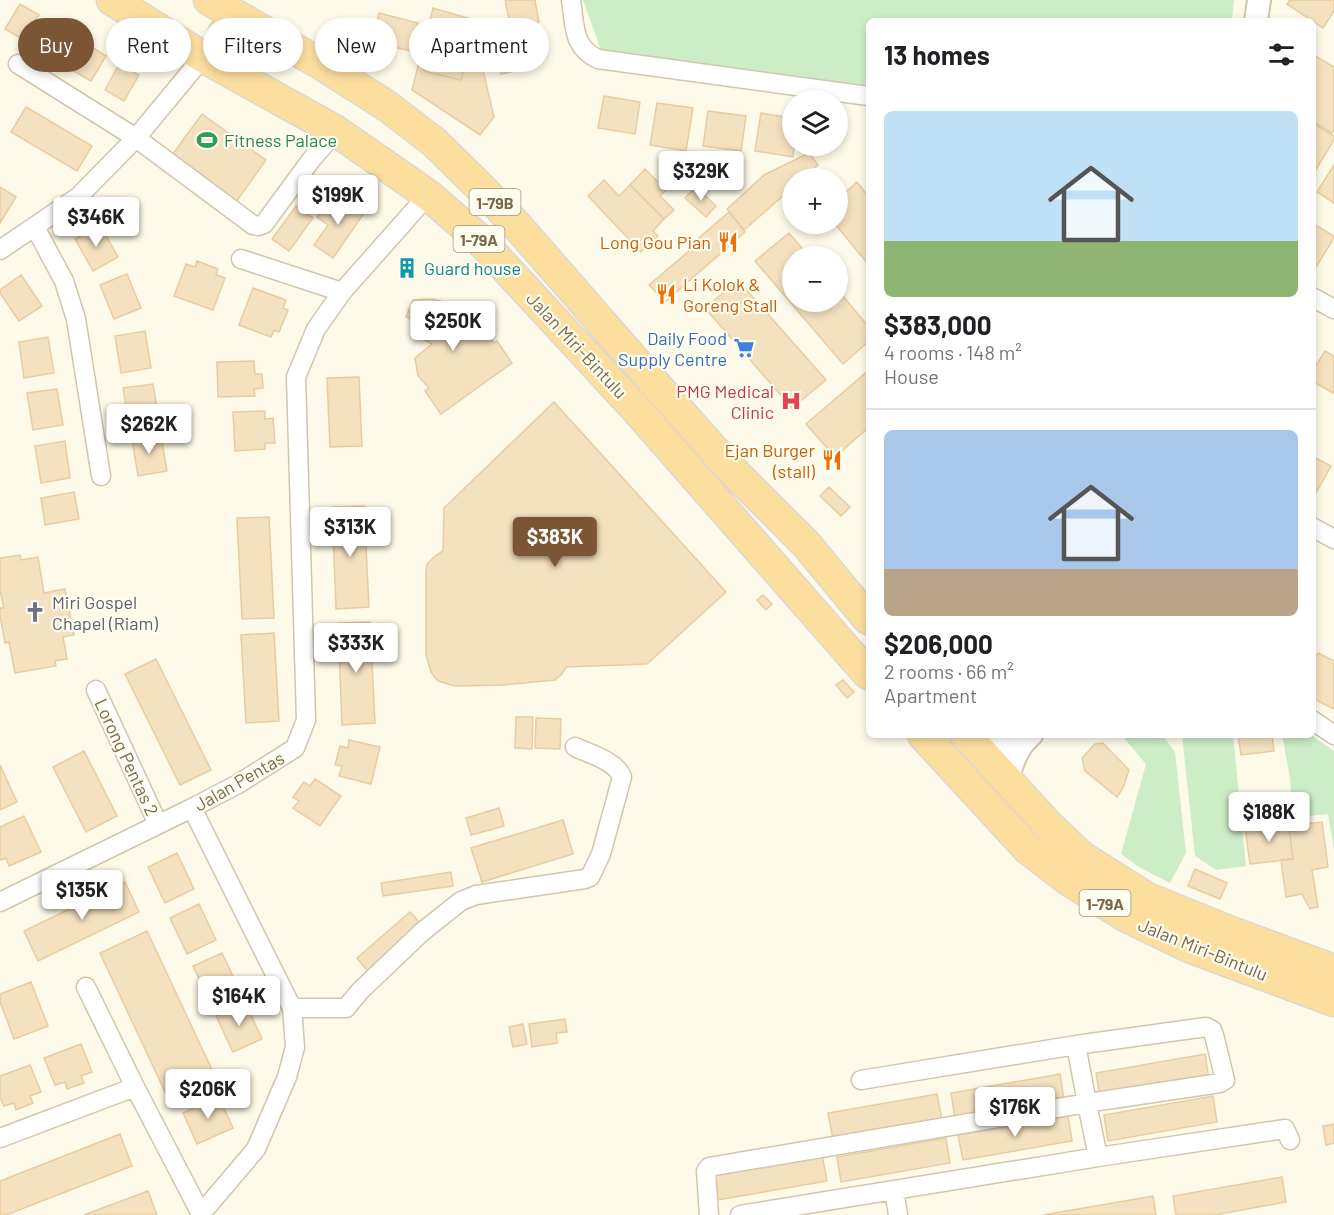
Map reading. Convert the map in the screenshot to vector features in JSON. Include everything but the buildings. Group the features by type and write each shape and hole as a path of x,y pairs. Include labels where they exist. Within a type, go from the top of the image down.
{"highway":[{"name":"Jalan Miri-Bintulu","path":"112,0 234,74 336,131 428,195 478,238 635,408 866,672"},
{"path":"193,50 208,22 204,9 197,0"},
{"name":"Jalan Miri-Bintulu","path":"209,0 240,18"},
{"name":"Jalan Miri-Bintulu","path":"303,54 387,106 434,142 486,192 728,466 806,544 866,617"},
{"path":"728,466 779,540 782,548 781,554 772,565"},
{"name":"Jalan Miri-Bintulu","path":"926,738 1028,849 1067,879 1126,917 1189,947 1334,1001"},
{"name":"Jalan Miri-Bintulu","path":"973,742 1049,826 1082,857 1147,898 1230,932 1334,970"}],"street":[{"path":"571,0 578,41 589,55 598,58 866,96"},
{"path":"1256,18 1259,0"},
{"path":"0,250 78,198 136,138 193,50"},
{"path":"31,72 136,138 253,225 258,226 264,224 311,160 336,131"},
{"name":"Jalan Pentas","path":"0,901 192,808 238,784 295,748 306,720 296,377 316,329 342,292 428,195"},
{"path":"35,227 64,281 76,318 101,476"},
{"path":"241,259 342,292"},
{"path":"1316,299 1334,309"},
{"path":"1316,530 1334,539"},
{"name":"Lorong Pentas 2","path":"96,690 158,824"},
{"path":"1316,723 1334,735"},
{"path":"973,742 1027,738"},
{"path":"1007,780 1013,760 1027,738"},
{"path":"292,1008 345,1008 422,932 461,901 476,895 590,877 601,854 622,777 620,770 614,765 575,747"},
{"path":"86,987 200,1214 256,1149 287,1077 295,1047 292,1008 192,808"},
{"path":"709,1215 706,1171 709,1167 1087,1103 1220,1083 1224,1080 1214,1035 1212,1030 1206,1027 1076,1045 861,1080"},
{"path":"1076,1045 1098,1156"},
{"path":"0,1138 135,1087"},
{"path":"740,1215 1098,1156 1285,1130 1290,1140"},
{"path":"894,1190 898,1215"}],"green space":[{"path":"583,0 1234,0 1232,18 866,18 866,89 602,53"},
{"path":"1124,738 1164,738 1175,752 1186,853 1170,883 1139,867 1121,854 1146,764"},
{"path":"1182,738 1233,738 1246,866 1216,870 1195,856"},
{"path":"1283,738 1315,738 1334,751 1334,850 1328,814 1293,818 1290,778"}],"place":[{"name":"Fitness Palace","path":"207,140"},
{"name":"Long Gou Pian","path":"728,242"},
{"name":"Guard house","path":"407,268"},
{"name":"Li Kolok & Goreng Stall","path":"666,294"},
{"name":"Daily Food Supply Centre","path":"744,348"},
{"name":"PMG Medical Clinic","path":"791,401"},
{"name":"Ejan Burger (stall)","path":"832,460"},
{"name":"Miri Gospel Chapel (Riam)","path":"35,612"}]}
